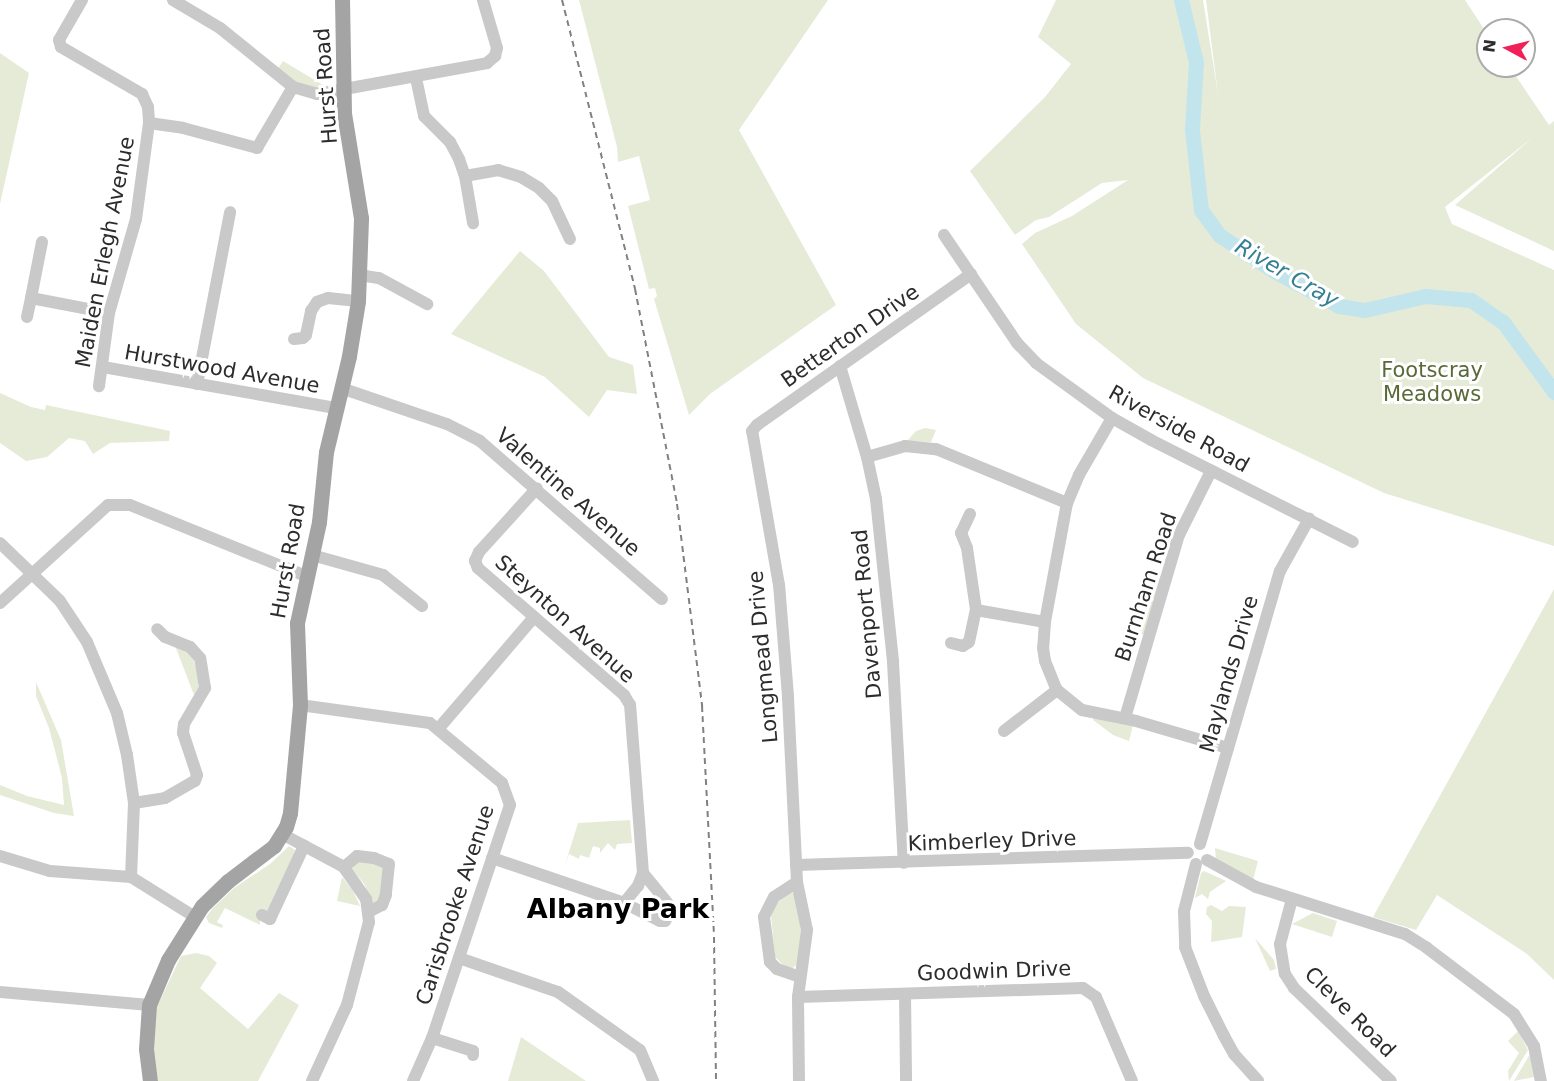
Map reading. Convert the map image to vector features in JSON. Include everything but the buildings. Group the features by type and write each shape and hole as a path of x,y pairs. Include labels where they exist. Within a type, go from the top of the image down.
{"main road":[{"name":"Hurst Road","path":"150,1081 146,1049 149,1005 168,960 195,917 217,891 264,856 282,834 290,813 300,705 297,623 319,522 326,452 358,301 360,204 346,124 342,0"}],"street":[{"name":"Maiden Erlegh Avenue","path":"82,0 59,40 61,47 142,94 148,107 149,123 134,226 109,313 99,386"},
{"path":"173,0 220,28 293,87 317,94 416,78 491,60 497,48 483,0"},
{"path":"416,78 424,116 450,142 465,177 472,223"},
{"path":"149,123 183,128 262,149 293,87"},
{"path":"465,177 498,170 530,182 552,201 570,239"},
{"path":"197,384 230,212"},
{"name":"Riverside Road","path":"944,235 1017,343 1036,363 1112,418 1211,471 1353,542"},
{"path":"27,317 42,242"},
{"name":"Betterton Drive","path":"752,431 757,425 971,274"},
{"path":"359,275 379,278 427,304"},
{"path":"31,298 109,313"},
{"path":"294,339 303,339 306,335 311,312 317,302 328,298 358,301"},
{"name":"Davenport Road","path":"840,366 867,457 876,499 893,662 904,863"},
{"name":"Hurstwood Avenue","path":"103,367 335,408"},
{"name":"Valentine Avenue","path":"341,388 456,428 480,441 537,488 662,599"},
{"path":"1112,418 1079,476 1067,503 1045,622 1043,648 1045,661 1057,690 1082,710 1125,718 1228,748"},
{"name":"Longmead Drive","path":"752,431 779,585 785,642 797,882 807,930 798,997 799,1081"},
{"path":"867,457 905,446 936,449 1067,503"},
{"name":"Burnham Road","path":"1125,718 1179,535 1211,471"},
{"name":"Steynton Avenue","path":"537,488 479,552 475,561 478,568 624,695 630,705 643,873"},
{"path":"0,603 108,505 130,505 306,576"},
{"path":"951,643 963,646 969,642 976,610 967,548 955,533 969,514"},
{"name":"Maylands Drive","path":"1200,844 1280,571 1308,519"},
{"path":"0,543 60,602 87,642 117,713 127,754 134,803 131,877"},
{"path":"312,555 383,575 422,606"},
{"path":"976,610 1045,622"},
{"path":"440,728 534,617"},
{"path":"134,803 165,798 195,781 197,775 183,733 184,724 205,688 200,658 190,647 161,633 152,642"},
{"path":"1004,731 1057,690"},
{"name":"Carisbrooke Avenue","path":"300,705 430,723 440,728 502,783 510,805 432,1038 412,1081"},
{"path":"282,834 344,867 359,886 370,911 347,1005 312,1081"},
{"path":"1197,859 1209,854 1207,848 1200,844 1192,847 1197,859 1184,911 1185,947 1203,996 1224,1036 1234,1054 1258,1081"},
{"path":"262,915 270,919 304,846"},
{"path":"0,856 50,871 131,877 195,917"},
{"path":"344,867 357,856 374,858 389,864 386,895 382,905 370,911"},
{"path":"492,858 624,903 660,921 668,917 670,906 643,873 638,886 624,903"},
{"path":"1197,859 1256,887 1405,934 1427,948 1514,1014 1534,1046 1541,1081"},
{"name":"Kimberley Drive","path":"796,865 1197,859"},
{"path":"797,882 774,897 764,917 770,962 777,969 800,977"},
{"name":"Cleve Road","path":"1292,899 1280,944 1286,974 1294,988 1391,1081"},
{"path":"459,958 558,992 640,1050 653,1081"},
{"name":"Goodwin Drive","path":"798,997 1083,988 1096,998 1130,1080"},
{"path":"0,992 149,1005"},
{"path":"905,994 906,1081"},
{"path":"432,1038 473,1051 473,1055"}],"green space":[{"path":"579,0 828,0 739,130 836,305 710,394 689,415 654,299 657,296 655,288 649,289 628,206 650,200 639,156 618,162 617,147"},
{"name":"Footscray Meadows","path":"1056,0 1203,0 1218,94 1206,0 1465,0 1477,18 1476,78 1517,78 1549,125 1554,121 1554,251 1455,205 1532,138 1445,207 1452,224 1554,270 1554,546 1384,493 1143,378 1076,324 1022,244 1035,233 1072,216 1128,180 1102,183 1049,217 1036,220 1015,235 970,171 1045,97 1071,64 1038,37"},
{"path":"0,53 29,73 0,204"},
{"path":"283,61 328,88 308,91 277,70"},
{"path":"520,251 544,271 609,357 633,365 637,394 607,390 589,417 545,377 451,334"},
{"path":"0,393 31,407 45,410 46,405 170,431 169,441 110,443 93,454 85,441 69,438 47,457 26,461 0,443"},
{"path":"925,428 936,430 931,442 907,441 916,431"},
{"path":"1155,574 1163,576 1156,599 1149,597"},
{"path":"1554,589 1554,980 1527,954 1437,895 1416,930 1373,917"},
{"path":"1148,599 1155,602 1145,635 1138,633"},
{"path":"174,643 192,655 199,675 198,688 194,695"},
{"path":"36,682 61,740 74,816 54,813 0,795 0,785 27,796 64,805 62,778 49,728 36,696"},
{"path":"1094,717 1133,725 1129,741 1113,735 1093,720"},
{"path":"630,820 632,843 617,844 615,850 608,843 600,853 600,848 593,846 589,858 580,855 579,859 569,854 564,868 578,823"},
{"path":"289,846 295,850 294,856 271,908 260,919 260,925 225,908 217,922 223,925 222,928 209,923 206,917 213,908 234,888 270,864"},
{"path":"1215,848 1258,861 1253,880 1216,860"},
{"path":"357,860 383,865 383,894 375,904 371,902 365,885 352,869"},
{"path":"1204,871 1226,881 1210,892 1208,899 1202,894 1195,898 1201,873"},
{"path":"342,877 353,891 360,906 337,901"},
{"path":"790,892 794,893 800,914 801,934 797,964 792,969 783,965 775,957 771,916 775,905"},
{"path":"1211,905 1222,911 1229,906 1246,907 1242,937 1211,942 1212,921 1206,914 1207,907"},
{"path":"1313,913 1337,921 1332,937 1292,924"},
{"path":"1255,938 1274,960 1276,969 1270,971"},
{"path":"196,953 209,956 217,963 200,988 248,1029 279,993 299,1005 258,1081 158,1081 153,1038 156,1009 181,956"},
{"path":"1518,1031 1528,1050 1509,1081 1508,1071 1519,1053 1508,1041"},
{"path":"521,1037 586,1081 508,1081"},
{"path":"1530,1054 1534,1077 1514,1081"}],"waterway":[{"name":"River Cray","path":"1181,0 1196,62 1192,130 1201,210 1219,235 1274,271 1339,306 1365,310 1425,296 1471,300 1503,322 1554,392"}],"railway":[{"path":"562,0 635,289 677,504 702,706 714,932"},
{"path":"714,937 716,1081"}],"district":[{"name":"Albany Park","path":"618,909"}]}
